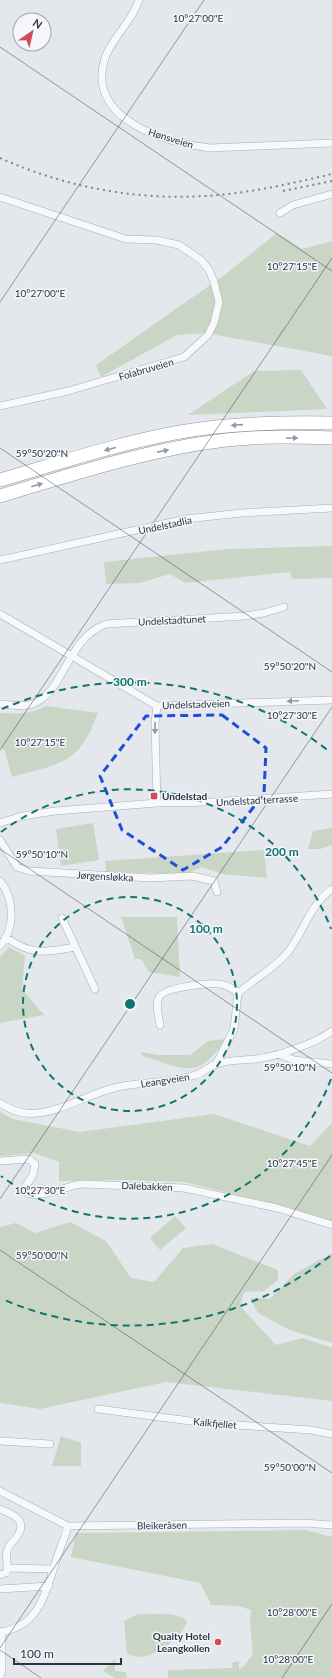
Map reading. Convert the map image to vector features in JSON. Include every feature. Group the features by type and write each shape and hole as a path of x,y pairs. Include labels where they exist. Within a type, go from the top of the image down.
{"highway":[{"path":"0,480 140,440 180,432 226,426 268,423 332,423"},
{"path":"0,496 144,454 182,447 226,440 332,438"}],"street":[{"name":"Hønsveien","path":"140,0 131,17 116,37 106,57 101,73 102,85 107,98 117,112 129,122 161,137 191,146 210,148 332,143"},
{"path":"280,213 293,205 332,194"},
{"name":"Folabruveien","path":"0,197 126,239 156,240 179,245 201,260 214,282 219,302 214,324 208,335 184,357 68,392 0,406"},
{"name":"Undelstadlia","path":"0,560 186,519 242,513 332,508"},
{"name":"Undelstadtunet","path":"72,655 88,633 106,624 245,616 264,613 284,607"},
{"path":"0,614 72,655 142,699 157,706"},
{"path":"0,704 18,706 37,702 54,683 72,655"},
{"name":"Undelstadveien","path":"157,803 155,723 157,706 332,700"},
{"name":"Undelstad terrasse","path":"157,803 213,802 332,794"},
{"path":"0,823 35,813 157,803"},
{"name":"Jørgensløkka","path":"0,840 17,867 29,871 150,878 192,876 214,881 217,892"},
{"path":"0,881 8,897 12,913 12,923 7,938 0,946"},
{"path":"216,1064 234,1028 238,993 275,965 288,952 321,899 332,889"},
{"path":"62,918 95,989"},
{"path":"7,938 26,950 38,952 75,947"},
{"path":"160,1025 158,1004 159,997 164,992 173,989 217,984 231,988 238,993"},
{"name":"Leangveien","path":"0,1103 18,1112 38,1113 117,1087 180,1079 195,1075 216,1064 256,1059 278,1054 315,1041 332,1031"},
{"path":"278,1054 294,1060 332,1064"},
{"name":"Dalebakken","path":"0,1161 30,1159 34,1164 35,1170 25,1187 27,1193 32,1195 53,1191 69,1185 82,1184 184,1188 277,1208 332,1225"},
{"name":"Kalkfjellet","path":"98,1408 206,1423 311,1430 332,1434"},
{"path":"0,1441 50,1444"},
{"name":"Bleikeråsen","path":"0,1491 68,1526 304,1522 332,1525"},
{"path":"0,1509 12,1514 19,1519 21,1523 16,1538 8,1549 6,1556 8,1568 6,1573 0,1575"},
{"path":"0,1678 2,1669 1,1632 18,1627 34,1614 44,1600 68,1526"},
{"path":"8,1568 53,1569"},
{"path":"0,1589 49,1586"}],"highlighted area":[{"path":"222,715 266,748 264,794 222,847 183,870 122,830 100,776 146,716"}],"green space":[{"path":"277,233 302,249 332,241 332,356 205,333 177,335 101,377 96,365 223,276"},
{"path":"301,370 327,409 188,415 254,371"},
{"path":"332,546 332,578 292,579 290,572 185,583 170,574 140,583 106,584 104,562 228,549"},
{"path":"46,706 98,713 91,730 83,743 66,759 56,764 12,777 5,751 0,747 0,713 24,713 35,711"},
{"path":"93,823 99,860 61,866 56,829"},
{"path":"332,828 332,845 320,849 308,849 313,831"},
{"path":"264,850 267,878 222,874 202,867 186,874 106,872 105,861"},
{"path":"121,917 177,917 180,977 149,972 141,959 135,959"},
{"path":"9,947 25,956 22,989 44,1015 0,1023 0,957"},
{"path":"225,1039 216,1052 207,1061 190,1068 169,1065 143,1056 140,1052 158,1055 190,1055 208,1041"},
{"path":"0,1112 13,1119 80,1132 214,1114 310,1146 332,1123 332,1224 281,1206 185,1182 121,1180 59,1181 59,1162 34,1153 0,1156"},
{"path":"175,1216 186,1228 160,1250 150,1238"},
{"path":"70,1222 106,1241 131,1278 154,1282 183,1248 212,1244 278,1270 278,1280 264,1291 244,1292 240,1306 276,1345 303,1338 332,1348 332,1401 166,1382 40,1409 0,1403 0,1227 16,1223 35,1233"},
{"path":"332,1253 332,1343 290,1330 258,1313 250,1298 270,1299 294,1274"},
{"path":"61,1436 81,1443 81,1466 52,1466"},
{"path":"306,1530 332,1537 332,1678 168,1678 168,1670 233,1668 231,1663 239,1661 239,1669 243,1667 253,1654 250,1622 251,1610 239,1606 211,1605 200,1583 71,1557 76,1533"},
{"path":"139,1614 172,1615 183,1618 187,1621 180,1633 169,1644 149,1655 138,1657 127,1654 124,1621"},
{"path":"115,1659 115,1671 126,1672 127,1678 115,1678 103,1671"}],"railway":[{"path":"0,158 27,169 83,186 141,195 170,197 228,194 280,186 332,174"},
{"path":"283,191 332,181"}],"place":[{"name":"Undelstad","path":"154,796"},
{"name":"Quaity Hotel Leangkollen","path":"218,1642"}]}
